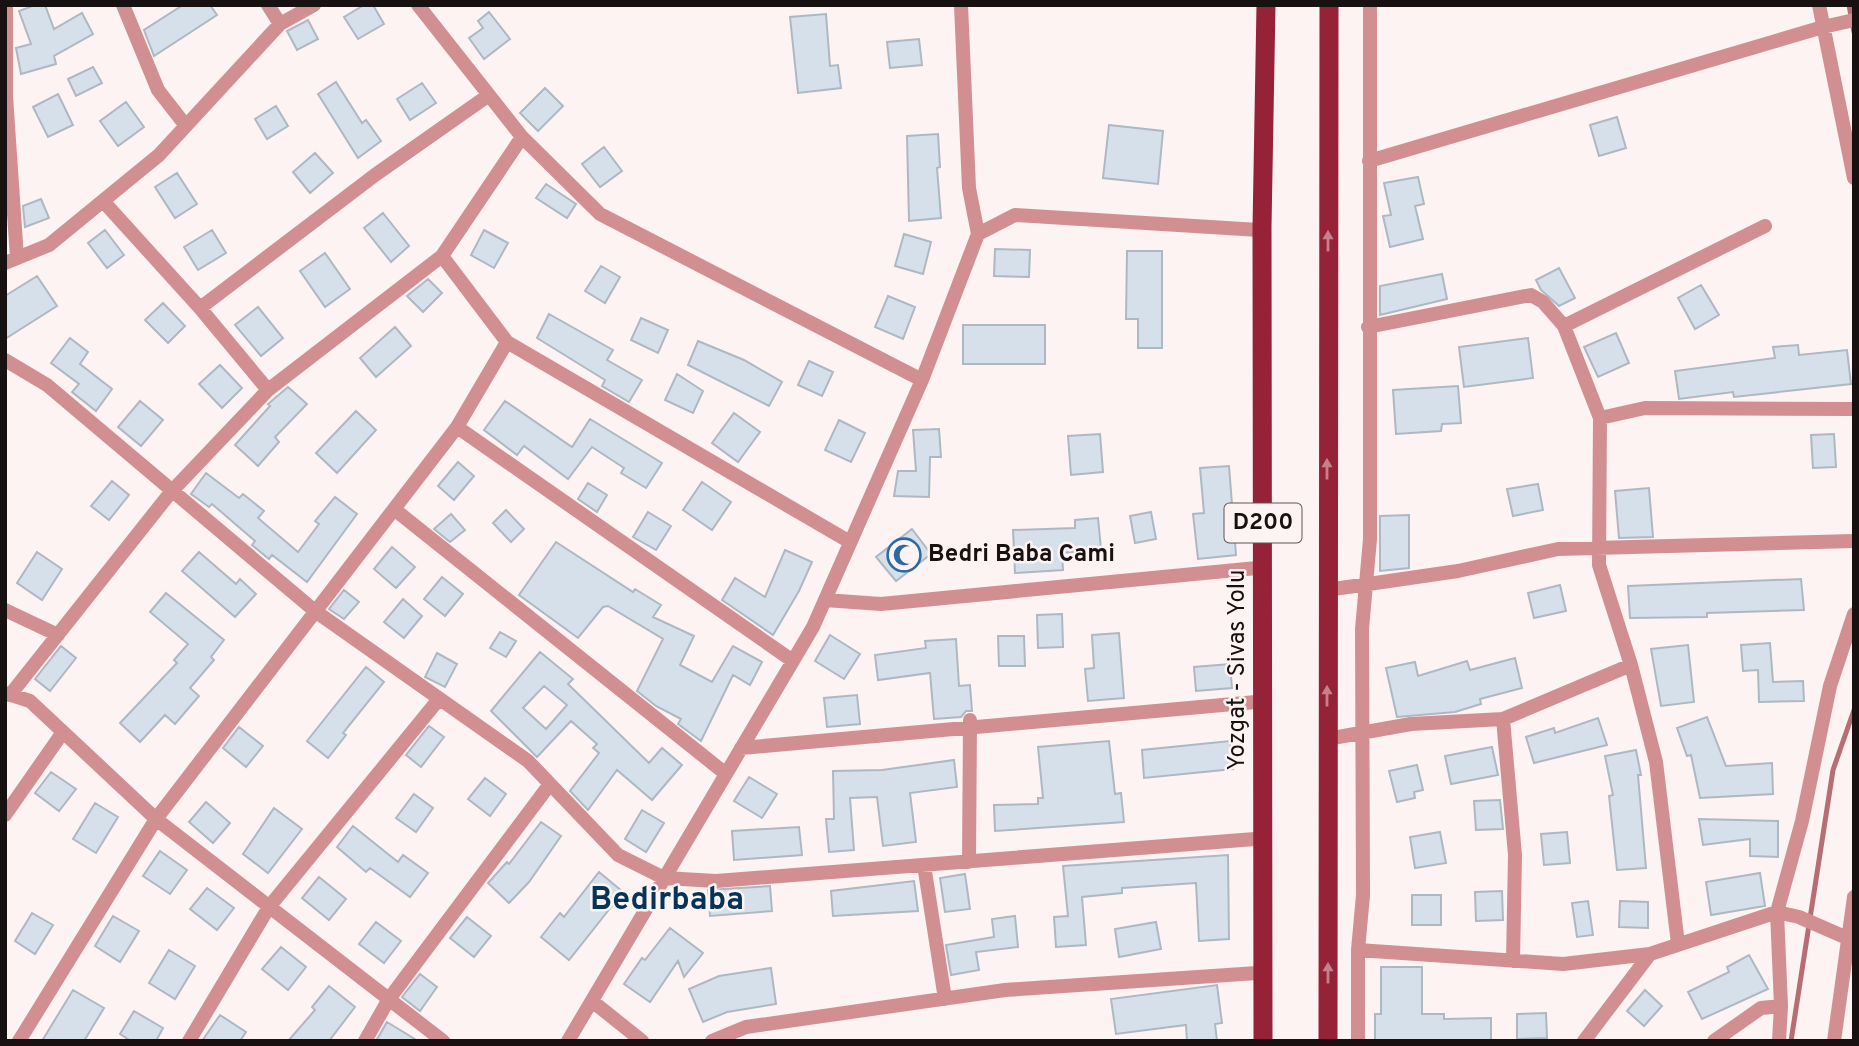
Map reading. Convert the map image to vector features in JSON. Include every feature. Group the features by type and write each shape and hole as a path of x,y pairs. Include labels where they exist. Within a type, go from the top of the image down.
{"highway":[{"name":"Yozgat - Sivas Yolu","path":"1261,1041 1262,227 1266,5"},
{"name":"D200","path":"1328,1041 1326,739 1329,5"}],"street":[{"path":"6,5 11,261 49,245 159,155 280,24 314,5"},
{"path":"123,5 158,90 186,126"},
{"path":"268,5 280,24"},
{"path":"418,5 522,136 600,214 922,380"},
{"path":"568,1041 793,661 825,600 922,380 978,234 969,188 961,5"},
{"path":"1259,5 1255,839 1261,1041"},
{"path":"1358,1041 1358,950 1363,895 1362,629 1370,539 1370,5"},
{"path":"1819,5 1854,178"},
{"path":"1368,161 1849,21"},
{"path":"200,308 376,175 489,95"},
{"path":"443,1041 156,819 30,701 8,694 171,492 268,390 442,256 522,136"},
{"path":"103,201 200,308 268,390"},
{"path":"978,234 1015,215 1259,230"},
{"path":"1564,326 1765,226"},
{"path":"442,256 507,342 850,542"},
{"path":"1368,327 1531,295 1543,302 1564,326 1600,418 1597,548 1599,565 1631,665 1656,762 1678,944"},
{"path":"19,1041 156,819 457,427 507,342"},
{"path":"5,360 47,386 315,611 528,761 618,855 664,878 716,881 1255,839"},
{"path":"1600,418 1645,408 1854,409"},
{"path":"457,427 793,661"},
{"path":"394,509 726,774"},
{"path":"1327,590 1458,571 1558,549 1854,541"},
{"path":"825,600 881,604 1257,568"},
{"path":"5,610 58,635"},
{"path":"1779,1041 1782,1006 1777,912 1802,821 1830,686 1854,614"},
{"path":"1326,739 1411,724 1503,719 1631,665"},
{"path":"189,1041 270,906 439,699"},
{"path":"741,748 969,724 1256,702"},
{"path":"1503,719 1515,855 1513,961"},
{"path":"969,724 969,862"},
{"path":"5,815 63,732"},
{"path":"365,1041 389,999 550,784"},
{"path":"924,865 945,999"},
{"path":"1834,1041 1845,936 1854,897"},
{"path":"1358,950 1563,964 1650,954 1777,912 1799,916 1845,936"},
{"path":"1584,1041 1650,954"},
{"path":"712,1041 746,1027 1005,990 1257,973"},
{"path":"592,1001 642,1041"},
{"path":"1714,1041 1761,1009 1782,1006"}],"building":[{"path":"35,5 45,5 54,29 82,13 93,34 54,56 56,64 21,74 16,48 31,44 19,11"},
{"path":"183,5 210,5 217,15 154,56 144,30"},
{"path":"364,5 373,5 384,24 358,39 344,17"},
{"path":"489,12 510,39 484,59 469,38 483,28 478,21"},
{"path":"826,14 830,66 838,65 841,88 798,93 790,17"},
{"path":"308,20 318,39 297,50 287,31"},
{"path":"919,39 922,65 890,68 887,42"},
{"path":"93,67 102,83 76,96 68,79"},
{"path":"336,82 362,123 366,120 381,141 358,158 318,94"},
{"path":"422,83 436,103 410,120 397,99"},
{"path":"545,88 563,106 538,131 520,113"},
{"path":"58,94 73,125 48,137 33,107"},
{"path":"126,102 144,127 118,146 100,121"},
{"path":"276,106 288,126 267,139 255,119"},
{"path":"1617,117 1626,148 1599,156 1590,125"},
{"path":"1109,125 1163,131 1158,184 1103,178"},
{"path":"938,134 940,167 937,168 941,218 909,221 907,136"},
{"path":"604,147 622,171 600,187 582,164"},
{"path":"315,153 333,173 310,193 293,172"},
{"path":"177,173 197,204 175,218 155,187"},
{"path":"1418,177 1424,204 1415,206 1423,239 1390,247 1383,216 1391,215 1384,183"},
{"path":"546,184 576,204 567,218 536,198"},
{"path":"41,199 49,218 25,227 23,206"},
{"path":"383,213 409,246 391,262 364,228"},
{"path":"105,230 124,255 107,268 88,243"},
{"path":"212,230 226,253 198,270 184,247"},
{"path":"484,230 508,243 494,268 471,255"},
{"path":"904,234 931,242 923,274 895,266"},
{"path":"995,249 1030,250 1029,277 994,276"},
{"path":"1127,251 1162,251 1162,348 1138,348 1138,319 1126,319"},
{"path":"325,253 350,289 325,307 300,271"},
{"path":"601,266 620,277 605,303 585,291"},
{"path":"1559,268 1575,298 1559,306 1541,290 1536,280"},
{"path":"1442,274 1447,299 1380,315 1380,286"},
{"path":"37,276 57,306 5,339 5,296"},
{"path":"428,279 442,293 423,312 407,296"},
{"path":"1701,285 1719,315 1695,329 1678,298"},
{"path":"888,296 915,307 903,339 875,327"},
{"path":"163,303 185,326 168,343 145,320"},
{"path":"258,307 283,338 261,356 235,325"},
{"path":"549,314 613,350 607,360 642,380 629,402 602,386 605,380 537,338"},
{"path":"641,318 668,330 658,353 631,340"},
{"path":"963,325 1045,325 1045,364 963,364"},
{"path":"395,327 411,346 376,377 360,358"},
{"path":"1616,333 1629,363 1598,377 1584,347"},
{"path":"70,338 88,352 80,364 112,389 96,411 72,392 79,384 51,363"},
{"path":"1528,338 1533,378 1464,387 1459,347"},
{"path":"698,341 744,360 782,382 769,406 688,365"},
{"path":"1798,345 1799,355 1847,350 1851,384 1734,397 1733,392 1679,399 1675,371 1775,358 1773,347"},
{"path":"809,361 833,372 822,396 798,385"},
{"path":"220,365 242,388 222,408 199,384"},
{"path":"677,374 703,391 693,413 665,400"},
{"path":"1458,386 1461,423 1442,424 1441,431 1396,434 1393,390"},
{"path":"288,387 307,404 275,437 279,442 258,466 235,445 270,406 268,404"},
{"path":"140,401 163,420 141,446 118,427"},
{"path":"505,401 572,447 590,419 662,463 646,488 621,473 624,468 592,447 568,479 524,446 517,455 484,430"},
{"path":"356,411 376,430 337,473 316,453"},
{"path":"734,413 760,432 738,462 712,443"},
{"path":"839,420 865,433 851,462 825,450"},
{"path":"939,429 941,457 930,457 929,497 894,496 898,471 916,471 913,430"},
{"path":"1100,434 1103,472 1071,475 1068,436"},
{"path":"1834,434 1836,467 1813,468 1811,435"},
{"path":"458,462 474,476 454,500 438,486"},
{"path":"1229,466 1236,555 1198,559 1193,514 1204,513 1200,468"},
{"path":"206,473 239,498 243,494 264,511 258,518 298,552 319,524 315,521 335,497 357,514 307,582 272,555 269,559 252,545 255,541 212,504 209,507 191,494"},
{"path":"112,481 129,495 109,520 91,506"},
{"path":"702,482 731,502 712,530 683,510"},
{"path":"588,483 607,495 597,512 578,499"},
{"path":"1538,484 1543,510 1513,516 1507,489"},
{"path":"1649,488 1653,537 1619,538 1615,491"},
{"path":"506,510 524,529 511,542 493,523"},
{"path":"648,512 671,526 656,550 633,537"},
{"path":"1151,512 1156,539 1135,543 1130,516"},
{"path":"451,514 465,530 450,542 434,529"},
{"path":"1409,515 1409,568 1380,571 1380,516"},
{"path":"1098,518 1101,549 1062,553 1063,570 1015,573 1013,530 1075,528 1075,520"},
{"name":"Bedri Baba Cami","path":"912,529 931,554 896,581 876,557"},
{"path":"556,542 633,592 635,589 661,605 653,617 694,636 680,665 712,682 733,646 762,662 750,685 733,675 701,741 678,724 681,719 656,706 637,691 663,639 608,606 603,607 578,638 519,595"},
{"path":"392,547 415,567 396,588 374,569"},
{"path":"785,550 812,562 799,591 773,635 722,600 735,578 765,597"},
{"path":"37,552 62,569 42,600 17,583"},
{"path":"199,552 236,584 240,579 256,594 235,617 182,571"},
{"path":"442,577 463,594 445,616 424,599"},
{"path":"1801,579 1804,610 1707,613 1707,617 1630,618 1628,586"},
{"path":"1560,585 1566,611 1534,618 1528,593"},
{"path":"344,590 359,602 344,619 329,609"},
{"path":"166,593 224,640 211,657 214,660 190,688 199,696 175,724 165,715 140,742 120,723 177,663 174,660 188,644 150,612"},
{"path":"403,599 422,616 404,638 384,622"},
{"path":"1062,614 1063,647 1038,648 1037,615"},
{"path":"500,632 516,641 506,657 490,648"},
{"path":"1119,633 1124,698 1088,701 1085,669 1094,668 1092,635"},
{"path":"830,635 860,654 844,679 815,661"},
{"path":"998,636 1024,636 1025,666 999,666"},
{"path":"956,639 959,686 970,685 972,711 966,711 961,717 934,719 930,673 878,680 875,655 926,648 925,641"},
{"path":"1770,643 1773,682 1803,681 1804,701 1759,702 1758,670 1743,671 1741,645"},
{"path":"1688,645 1694,702 1661,706 1651,649"},
{"path":"61,646 76,658 50,691 35,679"},
{"path":"540,652 573,679 568,684 649,763 662,748 682,765 652,800 617,770 588,810 570,791 599,753 593,748 597,744 571,721 537,757 491,711","holes":["544,686 567,705 546,729 523,708"]},
{"path":"437,653 457,664 445,687 425,677"},
{"path":"1515,658 1522,688 1480,699 1481,704 1455,712 1397,717 1386,668 1415,662 1418,676 1467,661 1470,670"},
{"path":"1230,664 1232,688 1196,691 1194,667"},
{"path":"366,667 384,682 343,733 346,735 328,758 307,741"},
{"path":"857,695 860,724 827,727 824,698"},
{"path":"1707,717 1726,766 1772,763 1773,794 1700,798 1691,755 1687,756 1677,728"},
{"path":"1598,718 1607,745 1534,763 1526,737 1554,728 1555,733"},
{"path":"429,726 444,737 421,767 406,755"},
{"path":"239,727 263,746 246,767 223,748"},
{"path":"1109,741 1115,794 1121,793 1124,822 995,831 994,805 1038,804 1038,798 1043,798 1038,747"},
{"path":"1230,741 1233,769 1144,778 1142,750"},
{"path":"1492,747 1498,775 1451,784 1445,756"},
{"path":"1636,750 1641,775 1638,775 1646,868 1617,870 1609,796 1613,795 1605,756"},
{"path":"954,760 957,787 910,793 916,842 883,846 877,797 850,798 854,850 829,852 826,819 834,819 833,771 882,770"},
{"path":"1417,765 1423,790 1414,792 1415,798 1397,802 1389,771"},
{"path":"51,772 76,789 59,811 35,793"},
{"path":"749,777 777,794 762,818 734,801"},
{"path":"485,778 506,794 490,816 468,799"},
{"path":"414,794 433,808 416,832 396,818"},
{"path":"1500,800 1503,829 1476,830 1474,801"},
{"path":"206,802 230,823 213,843 189,822"},
{"path":"95,803 118,817 96,853 73,839"},
{"path":"274,808 302,829 268,873 243,854"},
{"path":"642,810 664,823 646,852 625,839"},
{"path":"1699,819 1778,821 1778,857 1750,856 1750,839 1703,845"},
{"path":"541,822 561,836 529,882 509,903 488,883 507,862 509,864"},
{"path":"353,826 398,862 403,855 428,873 410,897 370,868 366,872 337,847"},
{"path":"799,827 802,855 734,860 732,831"},
{"path":"1440,832 1446,863 1415,868 1410,837"},
{"path":"1567,832 1570,863 1544,865 1541,834"},
{"path":"160,851 187,870 170,894 143,876"},
{"path":"1228,855 1229,939 1199,941 1196,883 1122,888 1122,893 1082,897 1086,945 1056,947 1054,917 1068,916 1063,866"},
{"path":"599,872 623,892 569,960 541,937 560,913 564,917"},
{"path":"1760,873 1765,906 1711,915 1706,882"},
{"path":"965,874 970,909 945,912 940,878"},
{"path":"319,877 346,899 329,920 302,898"},
{"path":"914,881 918,911 833,916 831,891"},
{"path":"770,886 772,911 710,916 708,890"},
{"path":"207,888 234,908 217,930 190,909"},
{"path":"1502,891 1503,920 1476,921 1475,892"},
{"path":"1412,895 1441,895 1441,925 1412,925"},
{"path":"1588,901 1593,935 1577,937 1572,903"},
{"path":"1620,901 1648,902 1648,928 1619,927"},
{"path":"32,913 53,925 35,954 15,941"},
{"path":"113,916 139,931 120,962 95,946"},
{"path":"1015,916 1018,947 976,952 979,970 951,975 946,945 994,937 992,919"},
{"path":"467,917 491,936 474,957 450,938"},
{"path":"376,922 401,941 384,963 359,944"},
{"path":"1156,922 1161,949 1119,957 1115,929"},
{"path":"670,928 703,953 684,977 678,961 650,1002 624,984 642,958 645,960"},
{"path":"281,947 306,967 288,990 262,969"},
{"path":"169,950 195,966 175,999 149,983"},
{"path":"1749,955 1768,989 1702,1019 1688,992 1729,972 1727,967"},
{"path":"1381,967 1422,967 1422,1014 1444,1014 1444,1019 1491,1018 1491,1041 1375,1041 1375,1014 1381,1014"},
{"path":"771,968 776,1004 727,1012 703,1022 689,989 719,976"},
{"path":"420,974 437,987 420,1011 402,997"},
{"path":"1217,985 1222,1023 1215,1024 1217,1041 1187,1041 1186,1025 1116,1034 1111,999"},
{"path":"329,986 355,1007 329,1041 288,1041 315,1010 312,1007"},
{"path":"73,990 104,1008 84,1041 42,1041"},
{"path":"1645,990 1662,1006 1644,1026 1627,1011"},
{"path":"134,1011 163,1028 156,1041 131,1041 120,1034"},
{"path":"1546,1013 1547,1038 1517,1039 1517,1014"},
{"path":"220,1015 246,1032 240,1041 202,1041"},
{"path":"387,1022 418,1041 376,1041"}],"waterway":[{"path":"1849,5 1854,32"},
{"path":"1791,1041 1833,770 1854,710"}],"place":[{"name":"Bedri Baba Cami","path":"904,555"}],"district":[{"name":"Bedirbaba","path":"667,901"}]}
